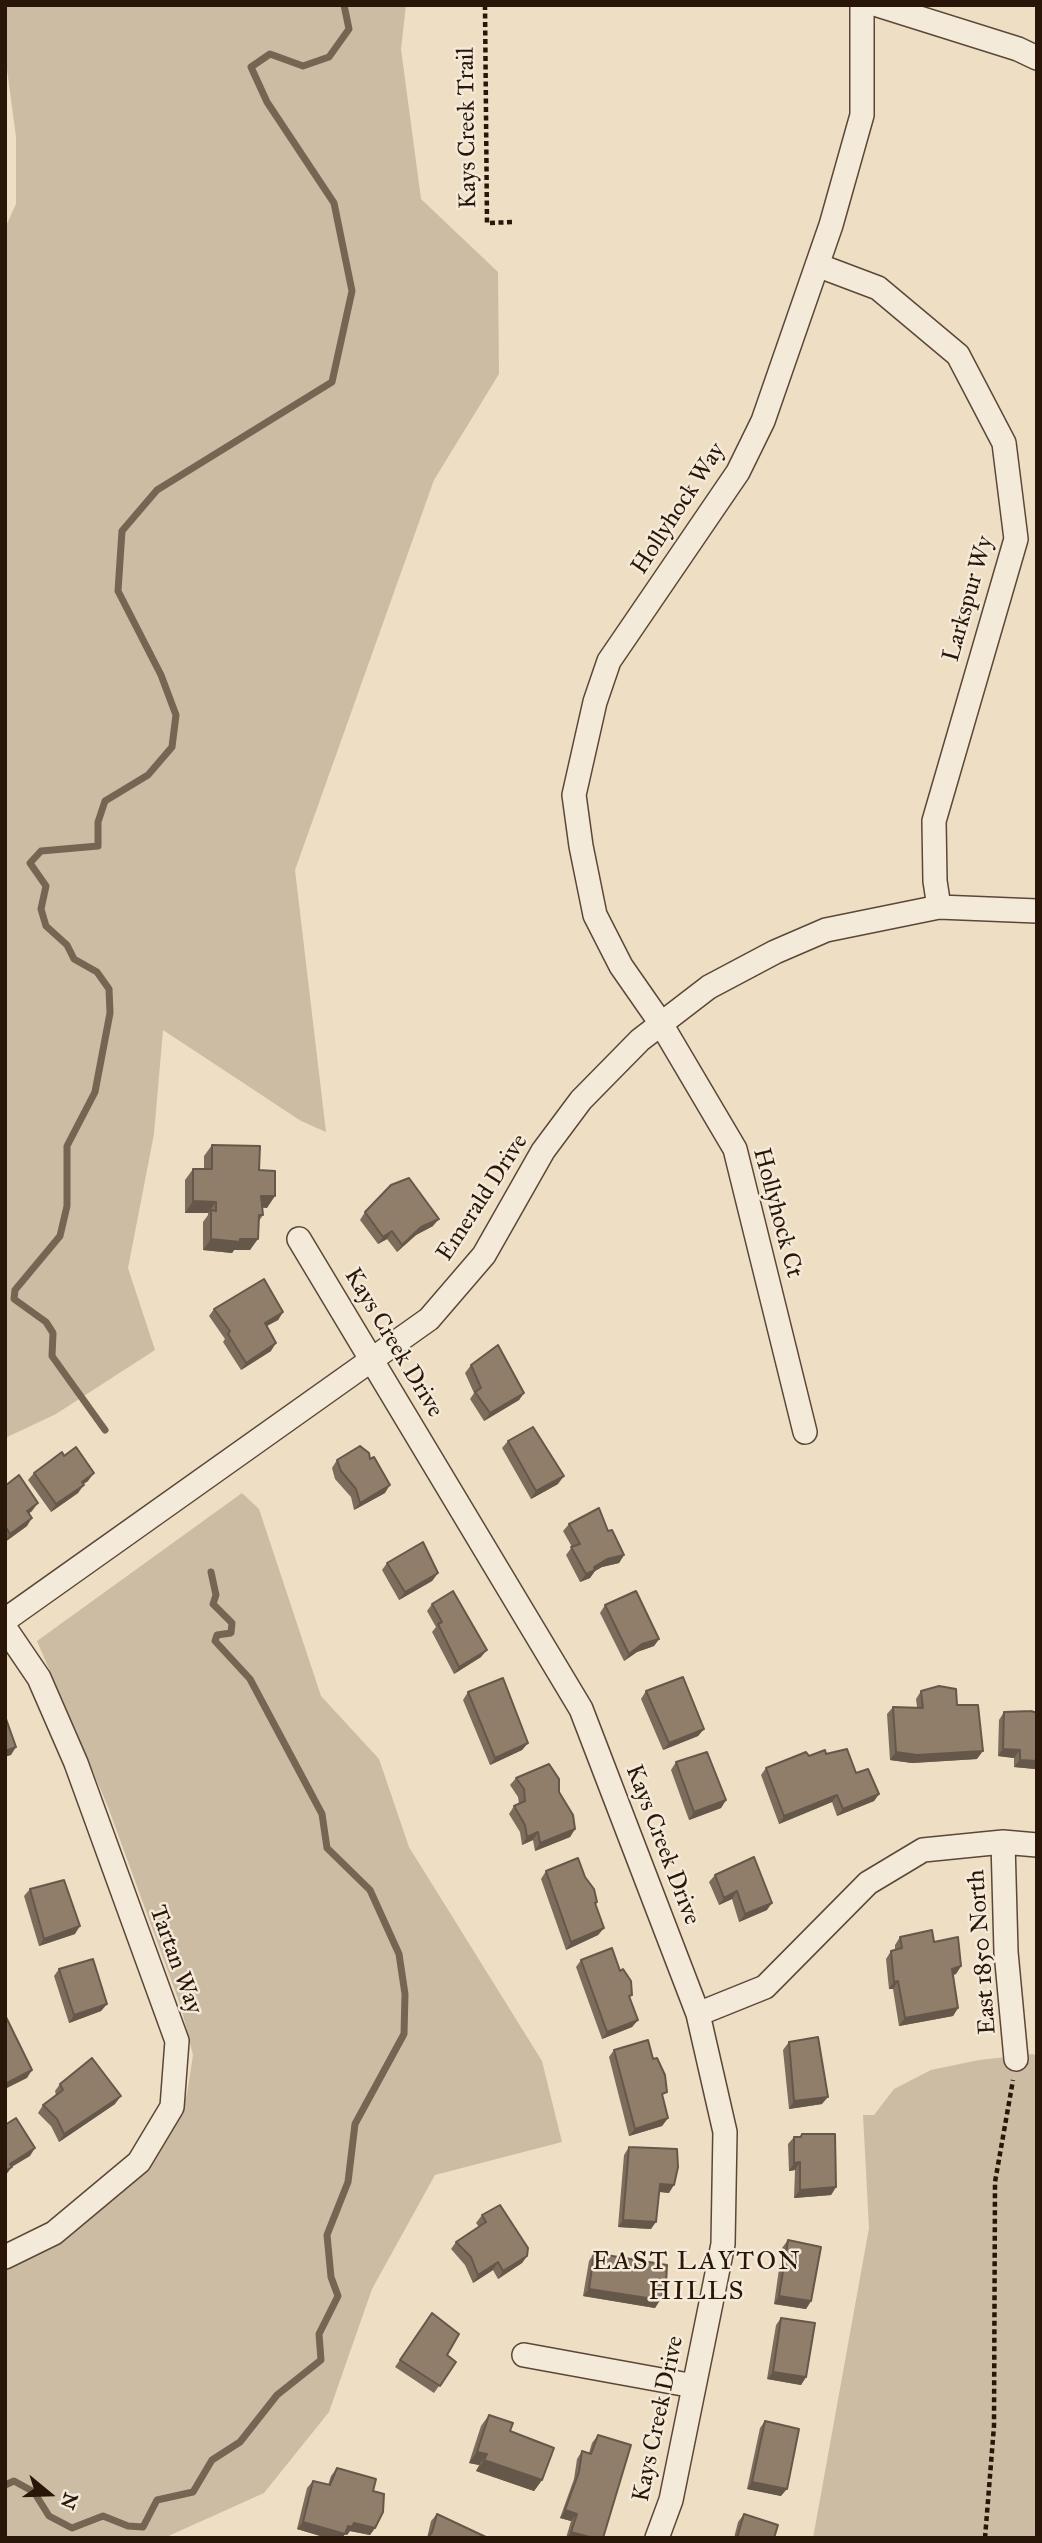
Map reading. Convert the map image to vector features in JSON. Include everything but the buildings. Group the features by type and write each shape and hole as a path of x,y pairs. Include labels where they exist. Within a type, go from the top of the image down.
{"street":[{"name":"Hollyhock Way","path":"660,1022 621,966 595,915 574,795 583,748 609,661 731,484 763,421 817,265 862,115 862,5"},
{"path":"878,5 1037,58"},
{"name":"Larkspur Wy","path":"817,265 877,288 958,355 1004,443 1016,539 955,738 934,821 935,881 939,907"},
{"name":"Emerald Drive","path":"5,1620 429,1319 484,1255 543,1151 581,1100 618,1059 660,1022 709,987 775,951 827,930 939,907 1037,911"},
{"name":"Hollyhock Ct","path":"660,1022 735,1149 805,1432"},
{"name":"Kays Creek Drive","path":"299,1239 581,1709 698,2014 725,2132 723,2244 671,2500 657,2538"},
{"name":"Tartan Way","path":"5,1628 39,1678 76,1763 177,2041 172,2107 139,2162 54,2233 5,2257"},
{"path":"698,2014 765,1987 867,1883 923,1850 1003,1842 1037,1845"},
{"name":"East 1850 North","path":"1003,1842 1006,1952 1016,2059"},
{"path":"524,2355 694,2386"}],"path":[{"name":"Kays Creek Trail","path":"485,5 487,223 514,222"},
{"path":"985,2538 994,2426 995,2182 1016,2059"}],"shaded area":[{"path":"5,5 406,5 401,49 421,199 498,272 499,374 434,480 295,870 326,1132 301,1121 163,1030 154,1134 128,1268 155,1350 56,1414 5,1438 5,228 16,204 16,137 5,54"},
{"path":"242,1493 259,1509 321,1696 379,1759 409,1847 542,2061 562,2142 435,2175 372,2289 329,2412 264,2493 164,2538 5,2538 5,2259 125,2184 156,2157 174,2128 187,2094 193,2055 181,2007 108,1807 37,1641"},
{"path":"1033,2054 1037,2056 1037,2538 813,2538 869,2228 863,2115 874,2115 894,2089 931,2070 979,2060"}],"waterway":[{"path":"105,1430 52,1356 53,1333 46,1322 14,1299 15,1290 60,1236 67,1206 67,1146 95,1092 110,1013 109,989 97,972 74,959 67,945 46,926 41,909 46,886 30,863 41,851 98,846 98,822 105,801 148,775 172,747 176,715 161,675 118,591 122,531 157,490 332,382 352,291 334,203 267,102 251,67 270,54 303,66 329,57 349,29 344,5"},
{"path":"5,2485 14,2481 34,2492 49,2516 72,2528 103,2516 128,2526 143,2527 157,2500 193,2492 212,2460 240,2442 277,2395 321,2360 319,2334 338,2296 331,2277 327,2235 348,2182 355,2124 404,2034 405,1994 399,1954 370,1890 327,1848 322,1814 250,1679 215,1641 217,1635 231,1633 232,1623 213,1604 216,1595 211,1572"}],"district":[{"name":"EAST LAYTON HILLS","path":"697,2278"}]}
